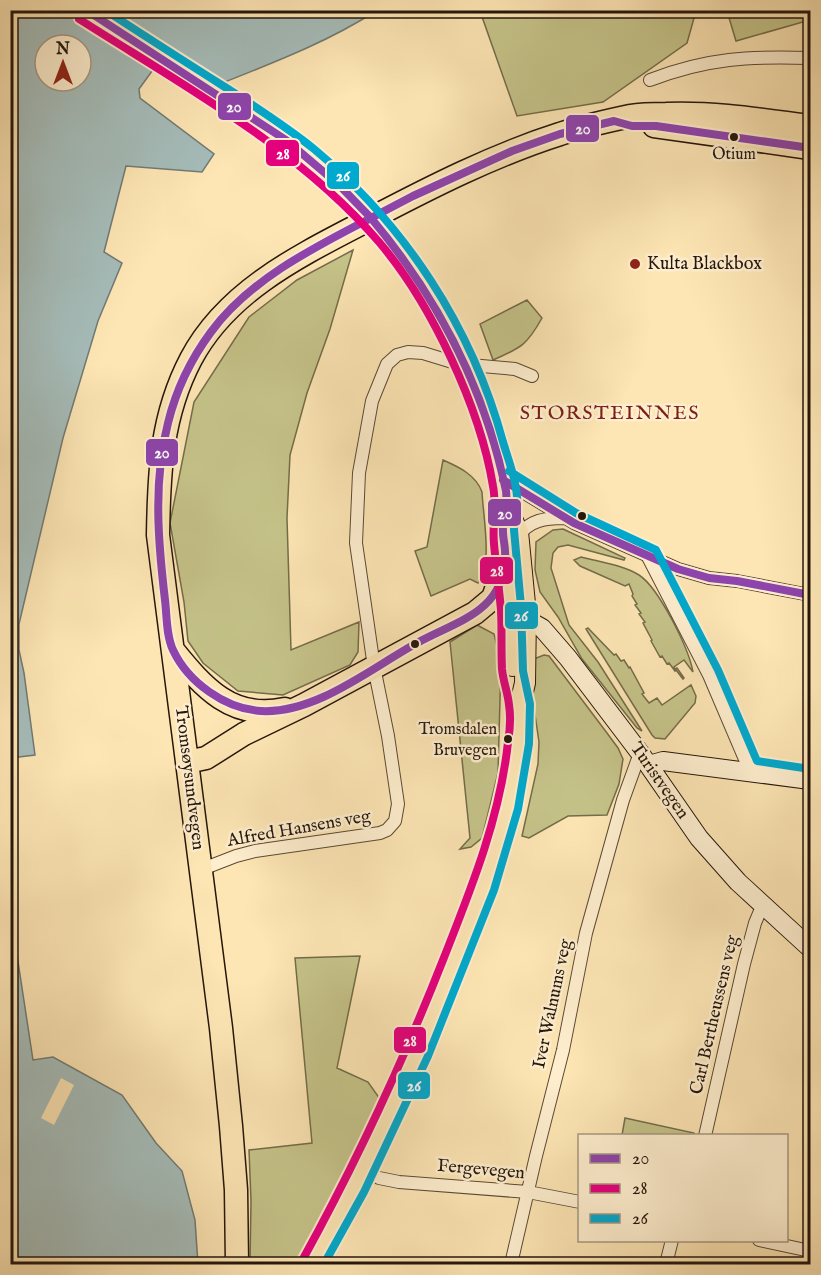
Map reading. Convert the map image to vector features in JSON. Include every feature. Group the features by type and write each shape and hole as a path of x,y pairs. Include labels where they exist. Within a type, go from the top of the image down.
{"highway":[{"name":"Tromsøysundvegen","path":"237,1264 231,1126 158,535 162,450 178,387 192,358 218,322 243,296 280,268 412,196 512,151 579,128 614,122 631,116 690,113 736,116 810,126"},
{"name":"Tromsøysundvegen","path":"614,122 810,148"},
{"path":"187,762 206,758 244,734 304,705 475,613 493,598 506,560"},
{"path":"172,649 204,687 218,698 236,707 274,711 304,705"}],"main road":[{"path":"86,10 289,144 326,173 389,238 435,304 471,377 503,480 507,508 514,519 518,536 519,619 525,683 520,705 519,742 508,806 484,886 433,1016 394,1106 354,1188 312,1264"},
{"path":"507,508 503,519 506,560 519,619"}],"street":[{"path":"650,80 694,65 720,60 767,57 810,58"},
{"name":"Alfred Hansens veg","path":"200,870 236,856 374,835 392,825 398,813 398,804 388,736 374,667 356,529 359,473 367,420 384,368 397,355 415,351 459,364 515,369 532,376"},
{"path":"503,480 564,518 678,569 709,578 736,580 810,595"},
{"path":"518,536 532,522 564,518"},
{"path":"648,557 709,675 750,771"},
{"name":"Turistvegen","path":"519,619 542,628 568,658 645,759 699,838 730,874 810,948"},
{"path":"645,759 810,780"},
{"name":"Iver Walnums veg","path":"511,1264 563,1050 586,933 623,800 645,759"},
{"name":"Carl Bertheussens veg","path":"705,1134 744,964 755,923 763,904"},
{"name":"Fergevegen","path":"379,1178 399,1182 528,1192 578,1202"},
{"path":"666,1264 672,1242"},
{"path":"768,1242 810,1251"}],"shaded area":[{"path":"480,10 696,11 687,43 603,102 517,116"},
{"path":"727,11 810,11 810,20 736,41"},
{"path":"353,250 330,329 307,393 290,455 287,518 291,650 359,622 358,652 350,665 283,695 238,691 203,663 188,641 184,602 170,523 194,402 249,317 297,280"},
{"path":"527,300 542,318 522,345 493,360 480,324"},
{"path":"443,460 471,476 482,492 486,540 485,565 478,583 470,579 431,596 415,551 427,547"},
{"path":"563,529 625,558 624,560 568,545 558,547 553,553 551,568 569,625 598,662 642,731 637,728 582,659 558,617 540,592 535,570 536,542 553,530"},
{"path":"581,557 626,569 647,582 672,620 686,649 693,672 684,660 674,667 683,679 662,656 660,657 643,623 645,622 639,614 641,613 635,605 637,604 629,584 625,586 580,566 574,560"},
{"path":"477,625 494,634 501,662 498,773 482,838 471,847 460,849 470,838 450,642"},
{"path":"588,628 614,655 616,654 621,661 624,660 630,667 644,693 642,694 649,703 657,698 662,705 691,685 696,696 695,703 665,739 655,738 652,735 586,629"},
{"path":"544,655 549,656 618,748 623,759 619,784 607,815 568,816 529,838 522,836 538,764 539,742 532,694 531,660"},
{"path":"360,956 337,1068 368,1082 380,1099 364,1136 295,1264 250,1264 249,1150 312,1143 295,958"},
{"path":"625,1118 694,1133 694,1134 622,1134"}],"water":[{"path":"10,11 376,11 314,45 205,90 160,60 139,89 140,98 214,154 202,172 126,166 104,252 122,263 98,321 63,438 19,624 19,650 35,755 11,758"},
{"path":"10,909 33,1060 53,1057 122,1095 156,1143 182,1171 195,1220 198,1264 11,1264"}],"pier":[{"path":"64,11 110,11 225,85 206,93 160,64 156,70"},
{"path":"61,1078 74,1085 54,1125 41,1118"}],"transit line":[{"name":"20","path":"86,10 286,140 339,185 371,218"},
{"name":"26","path":"105,10 293,133 347,179 378,211 406,245 454,319 490,400 515,483 517,511 514,530 521,606 523,671 530,704 529,744 518,809 494,890 428,1056 364,1192 324,1264"},
{"name":"28","path":"79,19 198,94 276,147 347,208 379,242 417,295 451,357 477,423 487,455 493,486 494,537 501,610 502,669 510,719 498,798 474,880 411,1037 378,1112 303,1259"},
{"name":"20","path":"371,218 413,196 512,151 560,134 614,121 632,126 656,126 810,148"},
{"name":"20","path":"371,218 417,280 438,313 472,381 497,453 506,491 503,576 496,591 476,612 417,643 342,688 302,705 282,710 247,709 221,699 198,683 180,662 169,638 160,556 158,511 160,467 168,423 175,399 191,364 211,332 227,313 264,280 285,266 371,218"},
{"name":"26","path":"509,471 576,513 656,550 718,670 757,761 810,769"},
{"name":"20","path":"503,480 574,523 678,569 709,578 810,595"}],"place":[{"name":"Otium","path":"734,137"},
{"name":"Kulta Blackbox","path":"635,264"},
{"name":"Tromsdalen Bruvegen","path":"508,739"}],"district":[{"name":"STORSTEINNES","path":"610,413"}]}
